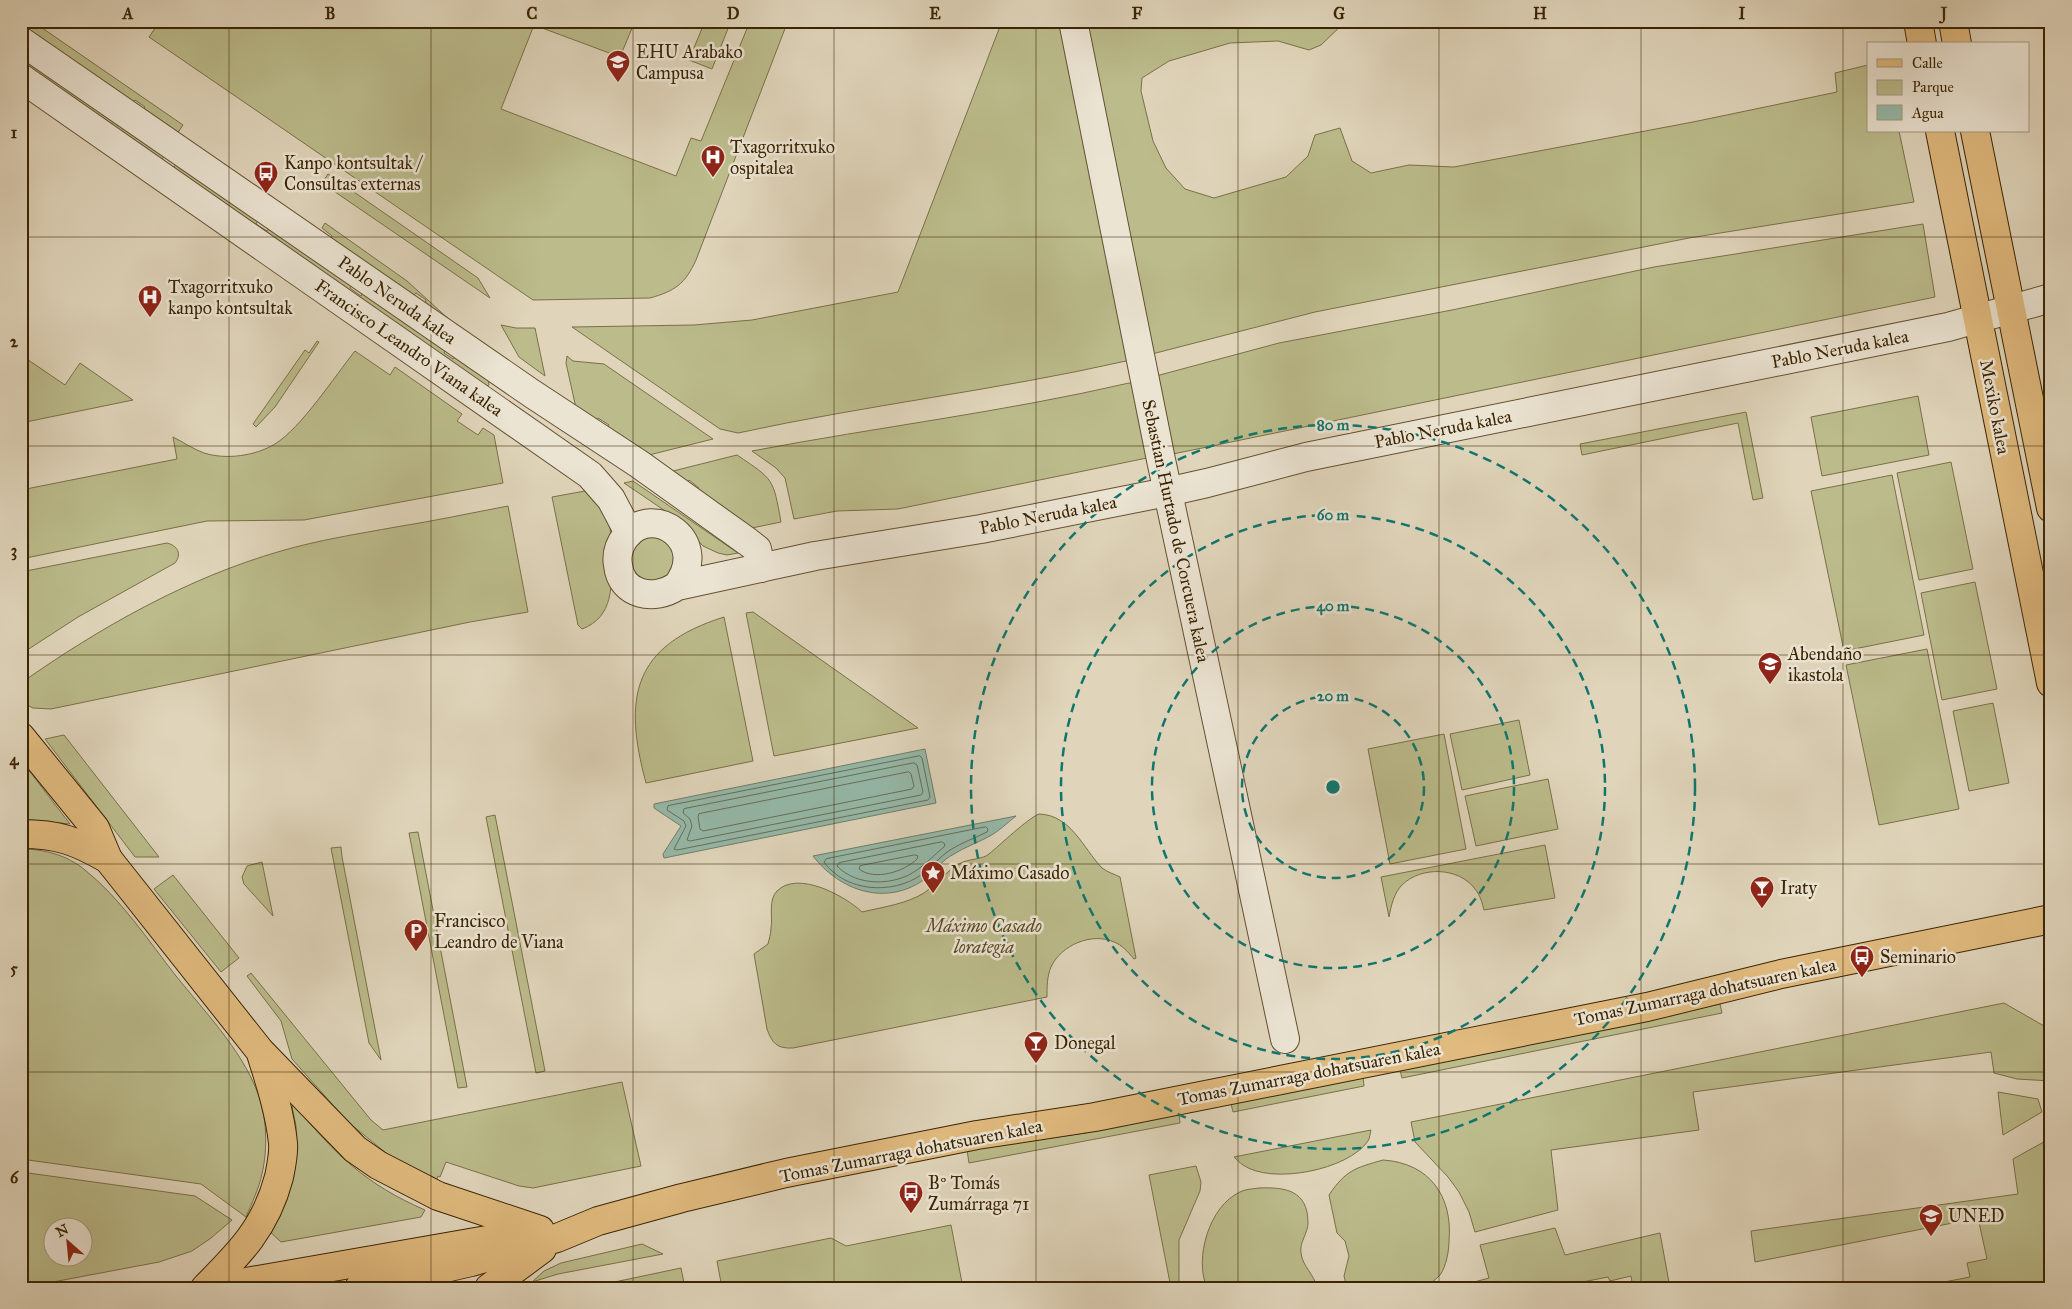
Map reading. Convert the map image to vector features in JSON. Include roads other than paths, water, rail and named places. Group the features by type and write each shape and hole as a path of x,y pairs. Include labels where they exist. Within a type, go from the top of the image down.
{"main road":[{"path":"1918,21 1922,42"},
{"path":"1953,21 1957,42"},
{"name":"Mexiko kalea","path":"1940,132 2051,683"},
{"name":"Mexiko kalea","path":"1975,132 2051,508"},
{"path":"21,737 95,828 108,859 260,1051 355,1149 378,1165 438,1196 548,1234 488,1288"},
{"path":"21,834 55,836 77,842 108,859"},
{"name":"Tomas Zumarraga dohatsuaren kalea","path":"212,1288 548,1234 786,1173 976,1135 1095,1117 1637,1008 1781,974 2043,920"},
{"path":"206,1288 257,1231 273,1200 281,1167 283,1144 275,1099 260,1051"},
{"name":"Tomas Zumarraga dohatsuaren kalea","path":"360,1288 472,1262 548,1234"}],"street":[{"name":"Sebastian Hurtado de Corcuera kalea","path":"1073,21 1167,492 1285,1039"},
{"name":"Pablo Neruda kalea","path":"21,41 531,393 639,464 757,549 761,568"},
{"name":"Francisco Leandro Viana kalea","path":"21,78 590,475 612,499 629,532"},
{"name":"Pablo Neruda kalea","path":"677,586 815,556 981,528 1167,492 1306,457 1948,327 2051,298"},
{"path":"686,546 688,567 684,577 677,586 666,593 642,594 630,588 622,578 618,567 617,554 621,542 629,532 650,524 661,525 676,533 694,554 734,573"}],"water":[{"path":"925,749 936,803 664,858 663,854 681,826 654,808 654,804"},
{"path":"1016,816 992,835 950,856 925,879 895,892 864,891 850,886 836,878 813,856"}],"place":[{"name":"EHU Arabako Campusa","path":"618,83"},
{"name":"Txagorritxuko ospitalea","path":"713,178"},
{"name":"Kanpo kontsultak / Consultas externas","path":"266,194"},
{"name":"Txagorritxuko kanpo kontsultak","path":"150,318"},
{"name":"Abendaño ikastola","path":"1770,685"},
{"name":"Máximo Casado","path":"933,894"},
{"name":"Iraty","path":"1762,909"},
{"name":"Francisco Leandro de Viana","path":"416,952"},
{"name":"Seminario","path":"1862,978"},
{"name":"Donegal","path":"1036,1064"},
{"name":"Bº Tomás Zumárraga 71","path":"911,1214"},
{"name":"UNED","path":"1931,1237"}],"park label":[{"name":"Máximo Casado lorategia","path":"984,936"}]}
